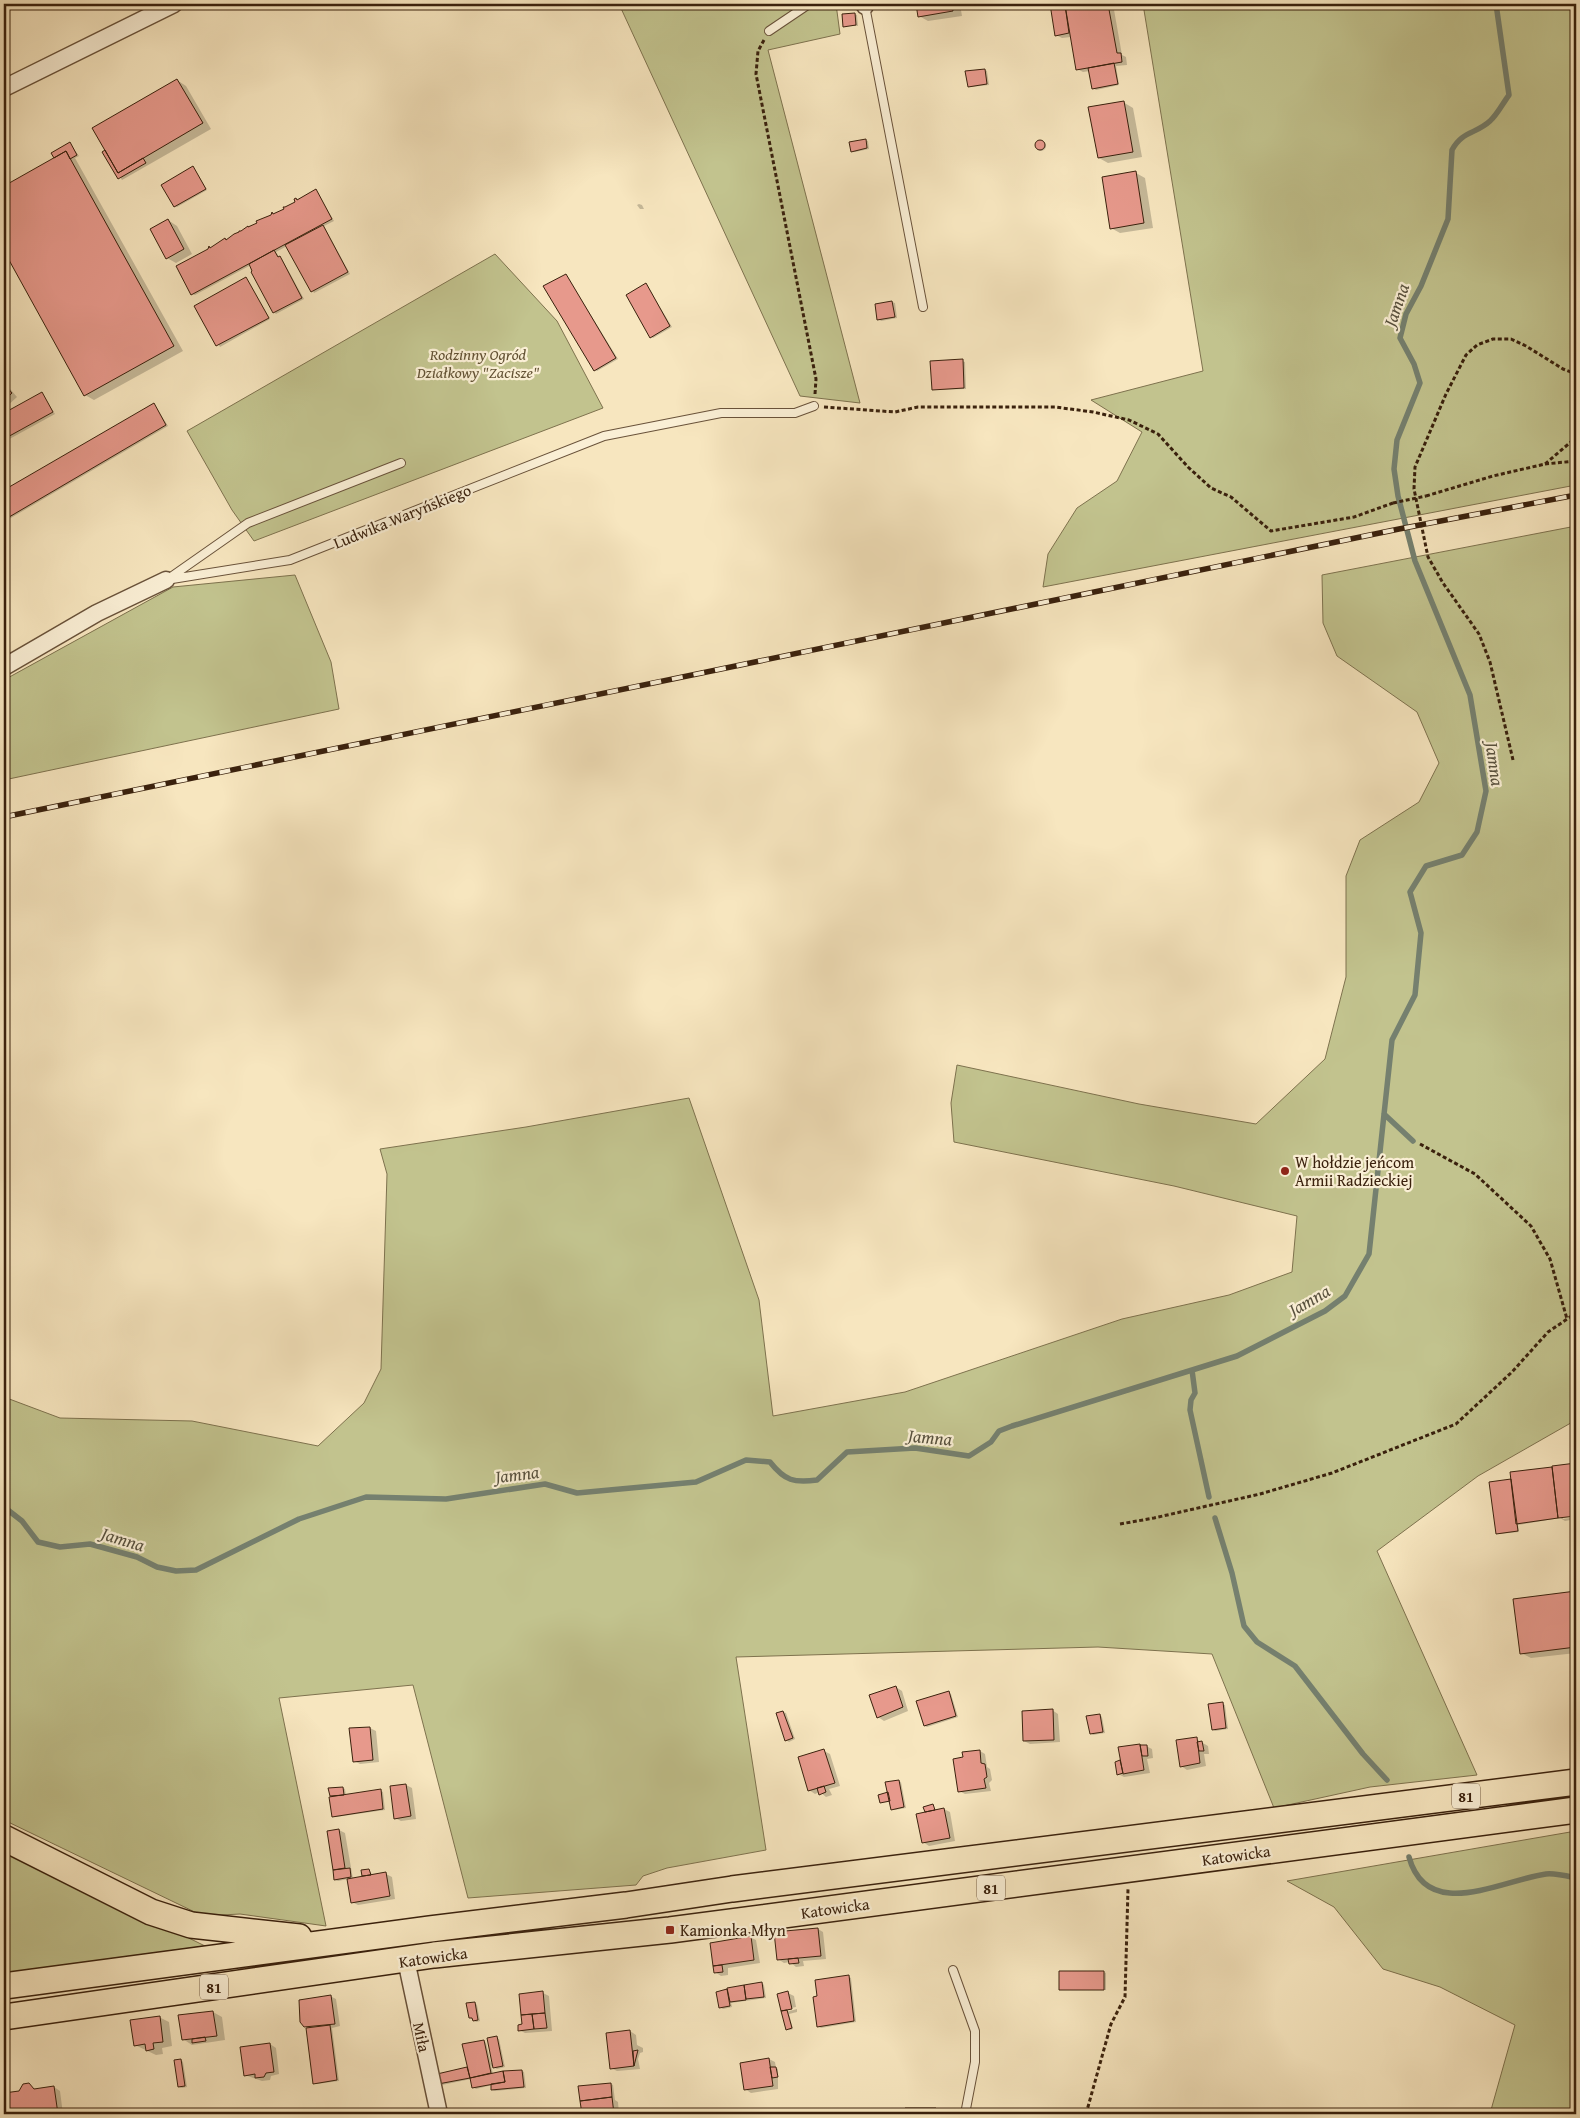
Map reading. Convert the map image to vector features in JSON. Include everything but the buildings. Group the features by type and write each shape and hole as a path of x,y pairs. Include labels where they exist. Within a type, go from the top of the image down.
{"main road":[{"name":"Katowicka","path":"4,1986 626,1905 732,1889 1576,1782"},
{"name":"Katowicka","path":"4,2017 406,1960 680,1929 1576,1810"},
{"path":"4,1838 151,1912 191,1925 334,1942"}],"street":[{"path":"4,88 174,4"},
{"name":"Ludwika Waryńskiego","path":"4,667 97,613 166,580"},
{"name":"Miła","path":"406,1960 439,2114"}],"lane":[{"path":"769,31 809,4"},
{"path":"864,5 923,306"},
{"name":"Ludwika Waryńskiego","path":"166,580 290,560 604,436 721,413 795,413 814,406"},
{"path":"166,580 248,523 401,463"},
{"path":"953,1970 975,2031 975,2062 965,2114"}],"path":[{"path":"769,31 758,51 756,74 816,379 814,406 895,412 918,407 1055,407 1093,412 1129,420 1158,434 1188,467 1211,488 1231,497 1271,531 1354,517 1393,503 1426,496 1493,476 1544,464 1576,461"},
{"path":"1513,760 1490,662 1479,634 1443,583 1428,556 1414,489 1415,467 1446,394 1466,355 1477,345 1493,339 1511,339 1563,369 1576,374"},
{"path":"1544,464 1572,441 1576,428"},
{"path":"1420,1144 1475,1174 1531,1226 1550,1259 1567,1319"},
{"path":"1120,1524 1260,1494 1323,1476 1456,1424 1512,1372 1548,1332 1576,1313"},
{"path":"1086,2114 1111,2024 1125,1997 1128,1882 1126,1870"}],"green space":[{"path":"619,4 836,4 840,34 768,50 860,403 800,396"},
{"path":"1143,4 1576,4 1576,485 1043,587 1048,554 1077,508 1117,481 1142,432 1091,400 1203,371"},
{"name":"Rodzinny Ogród Działkowy \"Zacisze\"","path":"495,254 557,321 603,408 254,541 232,510 187,431"},
{"path":"1576,526 1576,1420 1478,1476 1377,1551 1477,1775 1370,1787 1274,1808 1212,1654 1098,1647 736,1657 766,1850 667,1868 643,1876 636,1885 468,1898 413,1685 279,1698 326,1926 240,1914 203,1916 4,1820 4,1397 60,1418 192,1421 318,1446 364,1403 381,1369 387,1174 380,1149 526,1127 689,1098 759,1300 773,1416 905,1392 1122,1319 1229,1295 1292,1272 1297,1216 1174,1186 954,1142 951,1103 957,1065 1139,1104 1256,1124 1325,1059 1346,977 1346,876 1360,840 1419,802 1439,763 1417,712 1337,656 1323,623 1322,575"},
{"path":"295,575 331,662 339,709 4,780 4,680 173,587"},
{"path":"1576,1831 1576,2114 1504,2114 1491,2110 1515,2025 1440,1987 1383,1969 1334,1907 1287,1881"},
{"path":"4,1847 205,1946 4,1973"}],"waterway":[{"name":"Jamna","path":"4,1507 22,1521 38,1542 60,1547 90,1544 137,1557 157,1567 176,1571 196,1570 299,1519 366,1497 446,1499 545,1484 577,1493 696,1482 746,1460 770,1462 785,1477 796,1481 817,1480 847,1452 915,1448 969,1456 991,1442 999,1431 1012,1426 1237,1356 1325,1311 1345,1296 1369,1254 1392,1040 1415,995 1421,933 1410,892 1426,866 1462,855 1477,832 1486,791 1470,695 1415,561 1398,496 1394,469 1397,440 1420,383 1414,364 1400,338 1406,314 1421,286 1448,219 1452,150 1460,139 1490,121 1509,95 1496,4"},
{"path":"1384,1114 1413,1141"},
{"path":"1192,1370 1195,1393 1191,1400 1190,1410 1209,1497"},
{"path":"1215,1518 1232,1573 1244,1626 1257,1642 1295,1666 1363,1754 1387,1780"},
{"path":"1409,1857 1418,1877 1432,1888 1449,1893 1468,1893 1546,1874 1576,1878"}],"railway":[{"path":"4,817 1399,529 1576,495"}],"place":[{"name":"W hołdzie jeńcom Armii Radzieckiej","path":"1285,1171"},
{"name":"Kamionka Młyn","path":"670,1930"}]}
